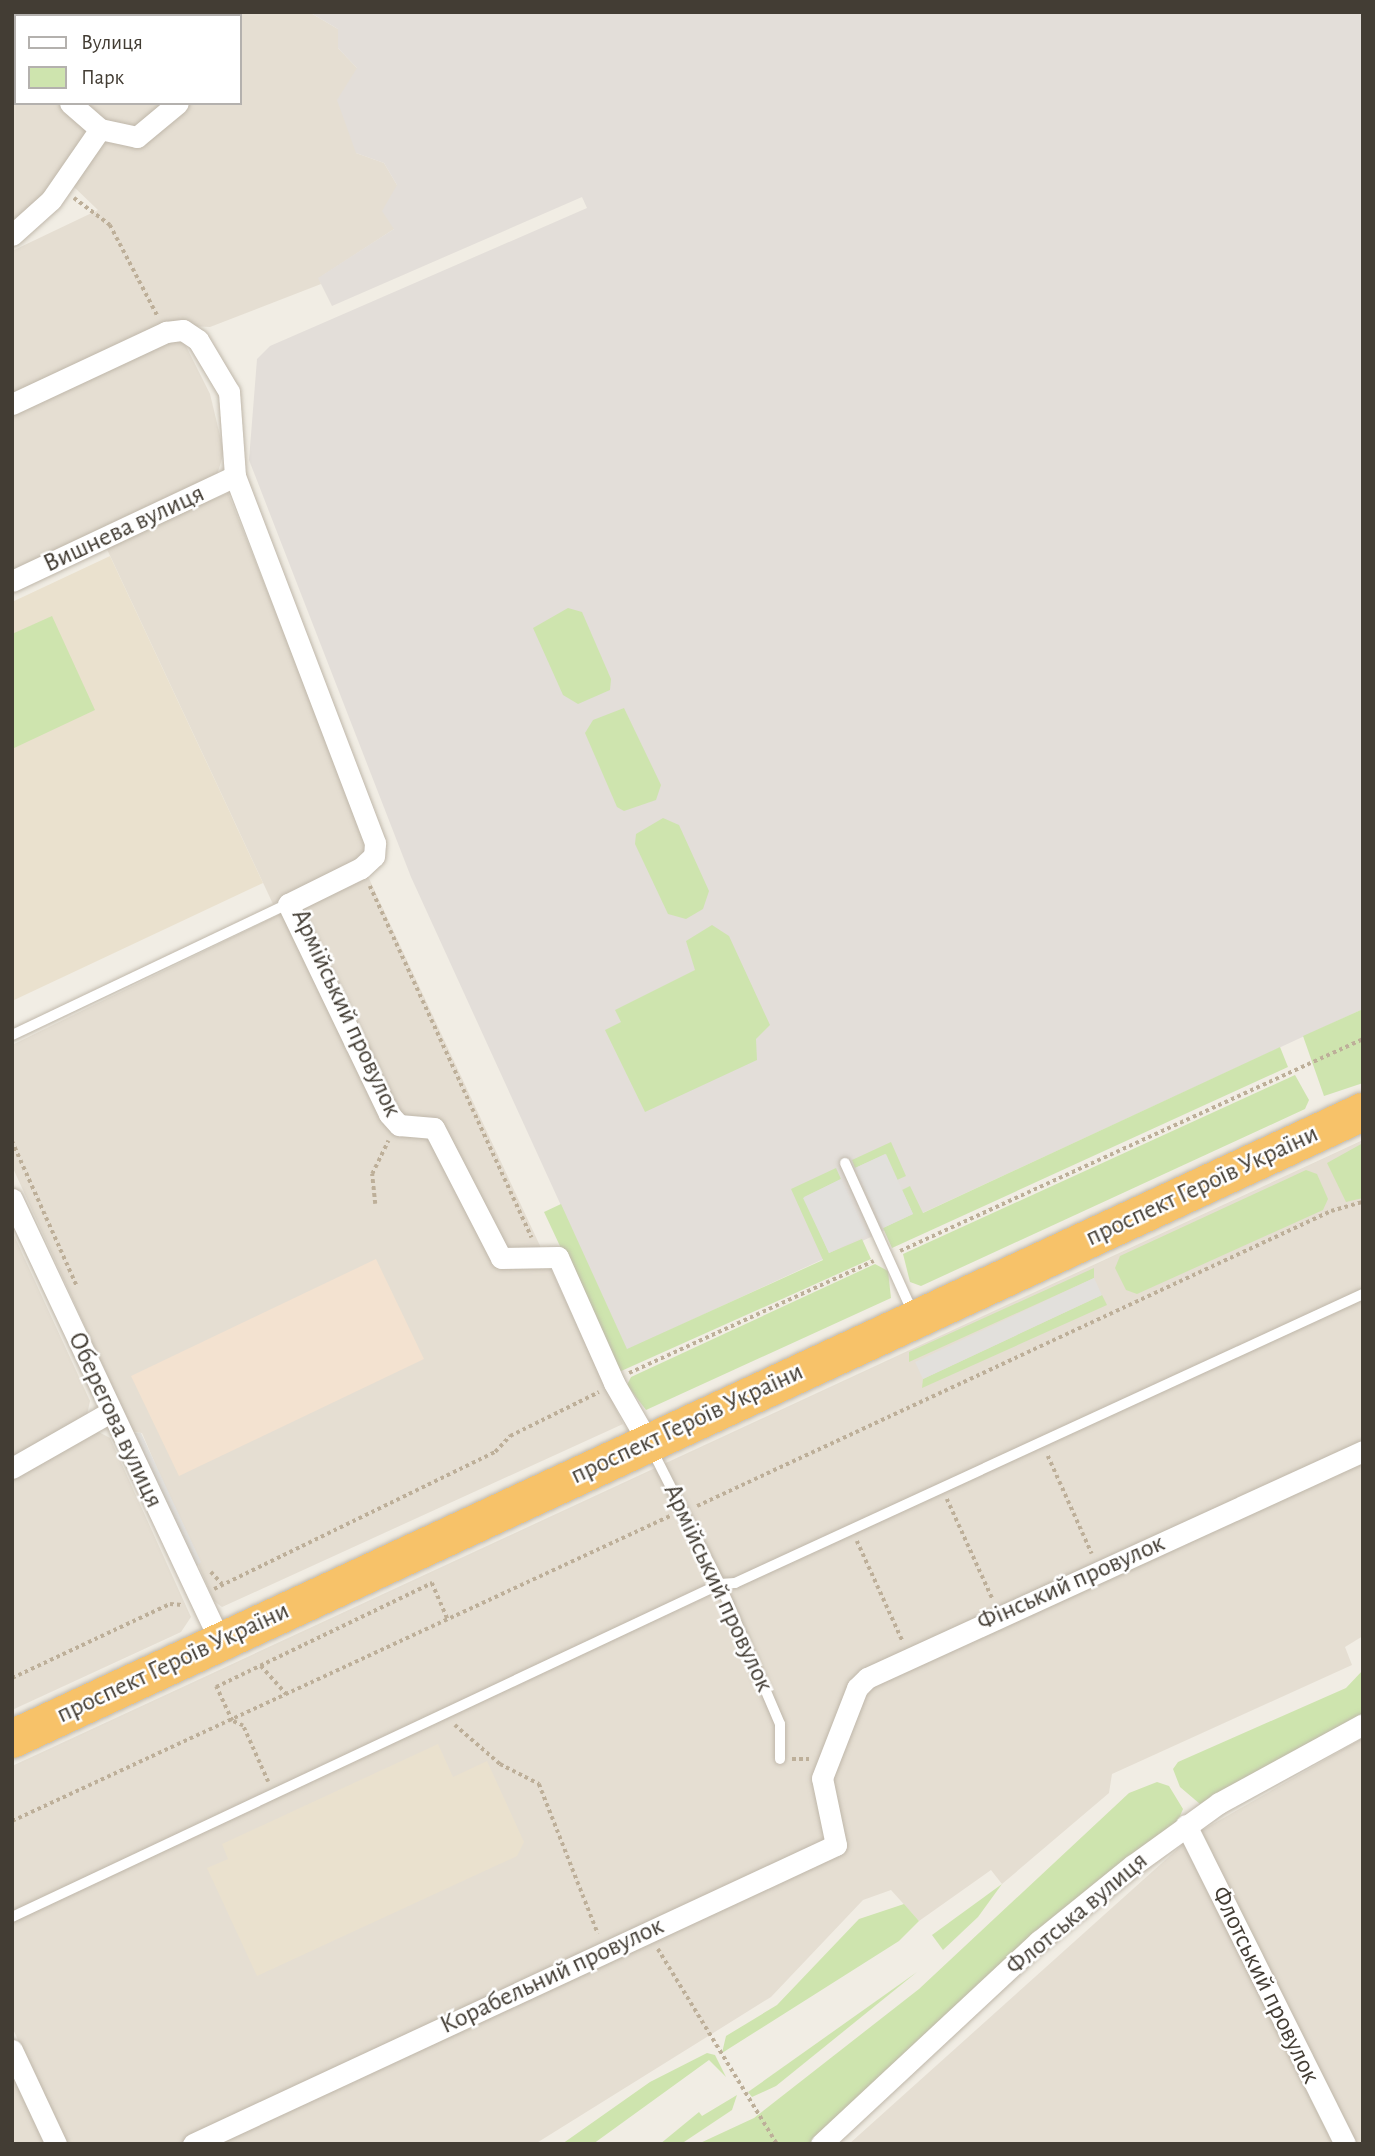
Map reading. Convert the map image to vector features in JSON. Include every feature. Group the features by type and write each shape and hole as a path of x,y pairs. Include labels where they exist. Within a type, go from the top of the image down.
{"highway":[{"name":"проспект Героїв України","path":"12,1739 1363,1112"}],"street":[{"path":"72,105 100,129 136,137 176,105"},
{"path":"12,235 60,187 100,129"},
{"path":"12,404 166,332 183,330 198,340 229,391 235,476 375,843 374,856 361,868"},
{"name":"Вишнева вулиця","path":"12,581 235,476"},
{"name":"Армійський провулок","path":"361,868 288,904 399,1125 435,1128 501,1258 558,1257 614,1383 648,1442"},
{"name":"Оберегова вулиця","path":"12,1199 219,1641"},
{"path":"12,1468 110,1412"},
{"name":"Фінський провулок","path":"827,1764 857,1688 910,1657 1363,1451"},
{"name":"Флотська вулиця","path":"821,2144 1039,1941 1186,1825 1363,1724"},
{"name":"Корабельний провулок","path":"192,2144 836,1845 820,1795 827,1764"},
{"name":"Флотський провулок","path":"1186,1825 1345,2144"},
{"path":"12,2050 56,2144"}],"lane":[{"path":"12,1035 288,904"},
{"path":"845,1163 889,1255 915,1318"},
{"path":"12,1917 275,1796 720,1584 735,1583 1363,1294"},
{"name":"Армійський провулок","path":"648,1442 720,1584 783,1732 780,1759"}],"path":[{"path":"60,187 110,225 166,332"},
{"path":"361,868 540,1256"},
{"path":"211,1590 495,1452 510,1436 614,1383 1363,1039"},
{"path":"375,1204 372,1174 399,1125"},
{"path":"1041,1441 1100,1570"},
{"path":"941,1487 1000,1615"},
{"path":"851,1529 910,1657"},
{"path":"275,1796 243,1726 232,1721 216,1687 432,1583 448,1620"},
{"path":"12,1678 170,1604 186,1605"},
{"path":"261,1666 287,1695"},
{"path":"441,1717 500,1764 539,1784 605,1951"},
{"path":"780,1759 827,1764"},
{"path":"649,1930 670,1974 777,2144"}],"shaded area":[{"path":"12,12 213,12 14,14 14,105 163,105 138,127 95,124 41,202 12,223"},
{"path":"227,12 309,12 338,29 338,48 357,68 356,153 384,163 397,185 394,229 319,278 321,284 210,327 165,325 12,393 12,251 98,210 72,185 99,139 142,146 187,105 242,105 242,14"},
{"path":"309,12 1363,12 1363,1009 627,1350 411,877 249,460 257,359 270,346 587,208 582,197 332,306 318,278 394,229 382,211 397,185 384,163 356,153 337,100 357,68 338,48 338,29"},
{"path":"181,336 210,394 224,452 217,475 12,571 12,408"},
{"path":"228,493 365,836 364,854 350,866 273,904 105,545"},
{"path":"110,556 263,883 12,1001 12,602"},
{"path":"366,872 623,1424 222,1607 214,1601 142,1433 133,1432 12,1166 12,1045"},
{"path":"1363,1140 1363,1636 1345,1647 1352,1665 1112,1774 1109,1793 1002,1884 991,1870 919,1921 891,1890 863,1900 771,1997 535,2144 67,2144 12,2027 12,1766"},
{"path":"886,1154 913,1214 883,1228 855,1168"},
{"path":"841,1179 867,1235 829,1253 803,1198"},
{"path":"12,1231 90,1401 87,1415 12,1459"},
{"path":"376,1259 424,1359 179,1476 131,1376"},
{"path":"1094,1278 1102,1295 923,1379 915,1362"},
{"path":"95,1430 110,1438 191,1617 181,1632 12,1710 12,1476"},
{"path":"126,1432 141,1433 201,1562 192,1572"},
{"path":"1363,1738 1363,2144 849,2144 1192,1836"},
{"path":"438,1744 453,1777 487,1761 524,1842 517,1856 257,1976 207,1868 228,1859 222,1844"},
{"path":"12,2072 46,2144 12,2144"}],"green space":[{"path":"568,608 582,612 611,679 610,690 578,704 563,695 533,628"},
{"path":"52,616 95,710 12,749 12,634"},
{"path":"624,708 661,785 656,800 624,811 617,807 585,733 593,720"},
{"path":"663,818 679,825 709,891 703,909 686,919 668,914 635,844 636,834"},
{"path":"712,925 729,936 770,1025 756,1039 757,1060 645,1112 605,1030 621,1022 615,1010 695,970 686,941"},
{"path":"1363,1009 1363,1083 1324,1096 1303,1036"},
{"path":"1280,1047 1288,1067 892,1248 883,1228 913,1214 902,1190 910,1186 923,1213"},
{"path":"1295,1075 1309,1100 1305,1109 921,1286 910,1282 903,1254"},
{"path":"891,1142 906,1176 897,1180 885,1154 855,1168 852,1160"},
{"path":"1363,1143 1363,1198 1346,1202 1327,1163"},
{"path":"836,1168 841,1179 804,1197 829,1253 862,1239 871,1259 619,1372 544,1212 561,1204 627,1349 823,1260 791,1189"},
{"path":"1306,1170 1317,1174 1328,1199 1323,1210 1137,1294 1126,1290 1115,1268 1120,1256"},
{"path":"875,1264 888,1271 891,1298 646,1410 627,1385 631,1377"},
{"path":"1094,1268 1094,1278 909,1362 909,1352"},
{"path":"1102,1295 1107,1305 922,1388 923,1379"},
{"path":"1363,1670 1363,1718 1200,1804 1180,1787 1173,1769 1178,1762 1346,1688"},
{"path":"1157,1782 1169,1786 1183,1809 1177,1823 811,2144 698,2144 754,2118 919,1989 1129,1793"},
{"path":"1002,1884 978,1917 943,1950 932,1935"},
{"path":"904,1904 919,1921 899,1941 722,2053 726,2036 777,2005 859,1919"},
{"path":"917,1972 776,2086 752,2097 748,2092"},
{"path":"707,2053 715,2055 726,2077 709,2060 593,2144 562,2144 650,2082"},
{"path":"737,2095 732,2110 681,2144 660,2144 699,2112 702,2116"}]}
